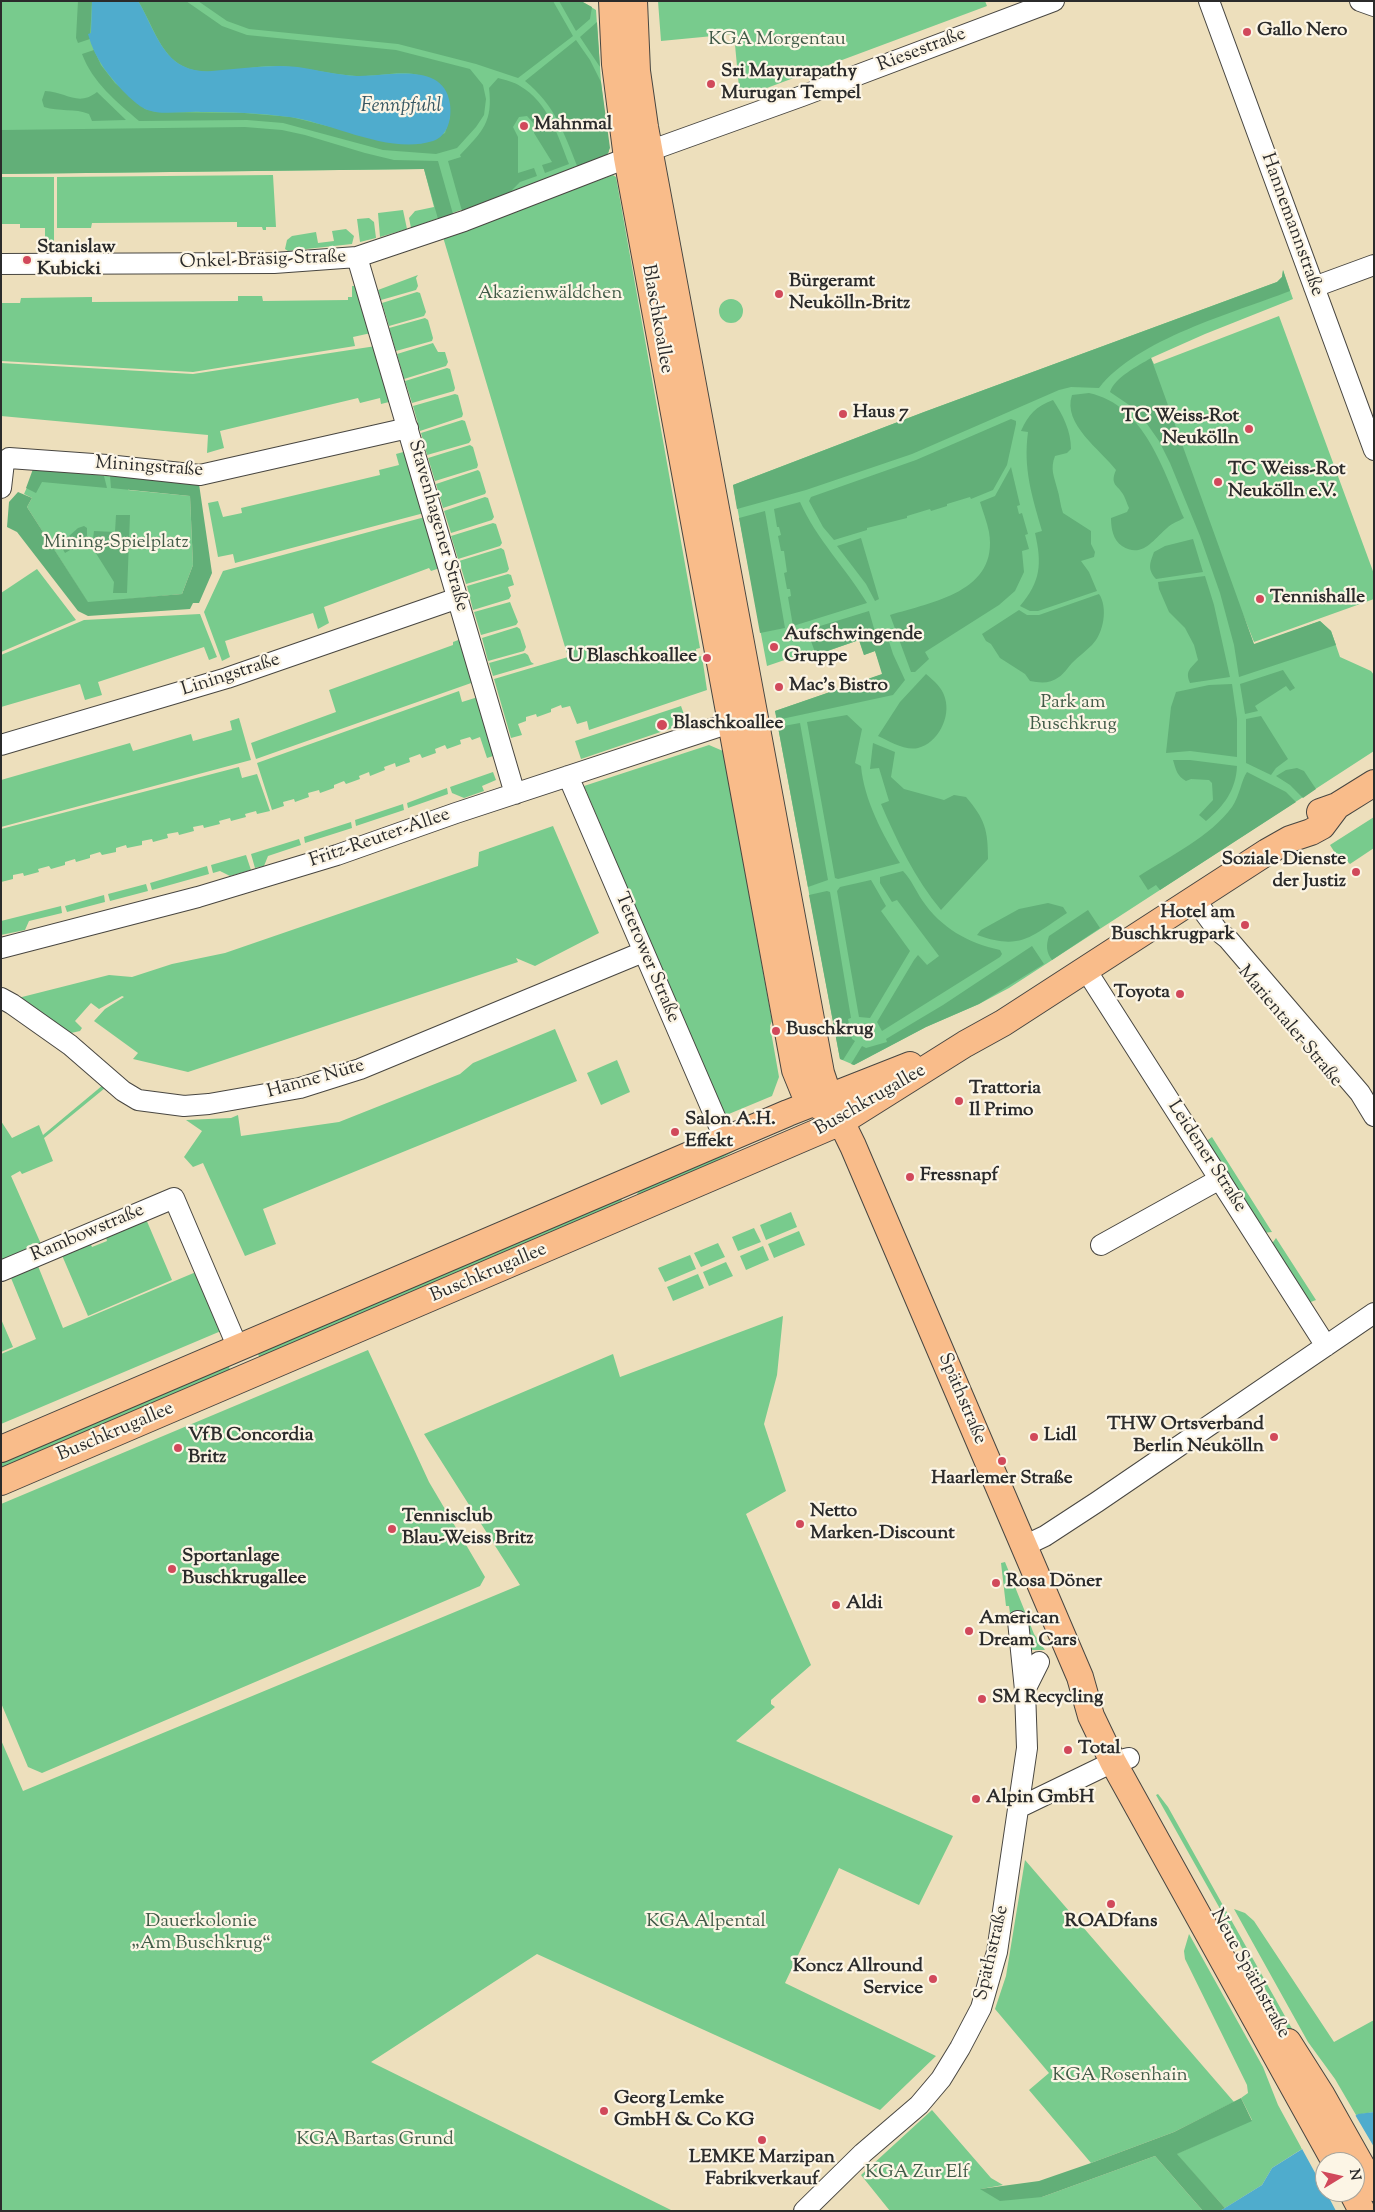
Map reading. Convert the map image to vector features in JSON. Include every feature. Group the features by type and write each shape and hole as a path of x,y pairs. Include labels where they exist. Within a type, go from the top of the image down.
{"main road":[{"name":"Blaschkoallee","path":"612,1 615,64 638,155 742,719 819,1067 821,1100"},
{"name":"Blaschkoallee","path":"634,1 638,155"},
{"name":"Buschkrugallee","path":"1,1482 841,1122 964,1044 1003,1023 1290,839 1322,826 1337,806 1374,783"},
{"name":"Buschkrugallee","path":"1,1449 725,1140 964,1044"},
{"name":"Späthstraße","path":"821,1100 841,1122 1080,1677 1091,1716 1121,1760"},
{"path":"625,1183 636,1211"},
{"path":"238,1348 250,1376"},
{"name":"Neue Späthstraße","path":"1121,1760 1322,2116 1374,2188"},
{"name":"Neue Späthstraße","path":"1322,2116 1332,2152"}],"street":[{"name":"Riesestraße","path":"638,155 802,96 1054,1"},
{"name":"Hannemannstraße","path":"1209,1 1374,450"},
{"path":"1360,1 1374,6"},
{"name":"Onkel-Bräsig-Straße","path":"1,264 281,263 357,257 464,221 638,155"},
{"name":"Stavenhagener Straße","path":"357,257 515,794"},
{"path":"1314,287 1374,265"},
{"name":"Miningstraße","path":"1,488 4,462 9,458 107,465 200,475 408,428"},
{"name":"Liningstraße","path":"1,745 227,678 458,598"},
{"name":"Fritz-Reuter-Allee","path":"1,948 216,892 337,855 742,719"},
{"name":"Teterower Straße","path":"568,776 725,1140"},
{"name":"Marientaler Straße","path":"1195,900 1218,931 1220,944 1305,1048 1356,1105 1373,1115"},
{"name":"Hanne Nüte","path":"1,998 70,1045 123,1091 148,1102 192,1106 300,1088 360,1070 643,952"},
{"name":"Leidener Straße","path":"1086,970 1326,1346"},
{"path":"1101,1245 1220,1179"},
{"name":"Rambowstraße","path":"1,1271 174,1198 238,1348"},
{"path":"1024,1546 1045,1536 1098,1502 1374,1313"},
{"name":"Späthstraße","path":"804,2211 864,2153 919,2105 941,2079 981,2008 991,1976 1020,1807 1027,1748 1025,1690 1018,1622"},
{"name":"Späthstraße","path":"1025,1690 1039,1662"},
{"path":"1020,1807 1121,1760"}],"green space":[{"path":"1,1 581,1 596,10 601,82 609,152 602,159 411,228 409,218 415,211 434,207 424,169 1,174"},
{"path":"78,1 92,1 90,39 78,43 76,38"},
{"path":"138,1 186,1 222,26 247,35 396,50 470,69 483,85 486,99 484,115 457,148 436,154 383,150 283,123 247,120 139,121 99,83 82,54 94,50 101,65 115,83 145,109 157,112 244,113 291,117 400,144 423,143 445,133 450,117 434,80 413,74 356,76 280,66 211,72 189,69 179,64 166,51"},
{"path":"198,1 553,1 573,36 518,78 476,64 398,44 249,29 227,21"},
{"path":"559,1 581,1 592,7 590,19 576,31"},
{"name":"KGA Morgentau","path":"658,1 985,1 987,6 740,98 734,34 661,41"},
{"path":"597,22 600,67 580,37"},
{"path":"576,40 590,60 601,82 610,148 607,155 578,168 558,120 544,100 525,81"},
{"path":"498,78 518,85 538,101 551,120 569,164 545,173 542,165 552,162 534,133 535,125 527,116 519,117 513,127 518,137 518,173 534,168 537,176 520,182 508,194 462,211 448,161 461,157 460,155 485,125 488,118 490,100 489,88"},
{"path":"45,91 78,99 97,92 126,120 92,121 89,114 84,112 44,107 42,100"},
{"path":"245,127 282,130 305,135 394,160 438,161 453,214 438,219 424,169 1,174 1,130"},
{"path":"273,175 276,227 266,227 266,230 263,230 262,227 237,227 237,222 92,223 91,228 57,228 57,177"},
{"name":"Akazienwäldchen","path":"613,175 616,177 700,648 696,649 697,657 702,656 707,690 589,730 587,721 577,724 570,706 562,708 561,705 551,709 551,712 537,717 536,714 526,717 526,721 518,724 522,735 511,738 494,679 568,657 443,237"},
{"path":"1,177 54,177 54,246 45,246 45,228 20,228 20,224 1,224"},
{"path":"403,210 407,229 380,237 378,213"},
{"path":"369,218 374,222 376,238 360,242 357,219"},
{"path":"346,229 354,236 352,244 288,251 285,249 287,240 292,236 316,232 318,243 334,241 332,231"},
{"name":"Park am Buschkrug","path":"1283,270 1293,299 1151,358 1154,364 1279,316 1374,574 1374,599 1254,642 1242,612 1254,645 1320,621 1331,631 1340,657 1371,671 1374,675 1374,751 1009,988 979,1004 926,1027 854,1065 840,1059 775,711 883,674 875,651 864,655 859,640 816,655 814,650 767,666 733,485 924,412 1277,282 1282,277"},
{"path":"1283,270 1290,291 1187,329 1161,342 1137,355 1116,371 1099,388 1071,387 1059,390 912,454 806,490 737,509 733,485 924,412 1277,282 1282,277"},
{"path":"418,275 416,278 418,286 416,290 381,300 378,290"},
{"path":"352,286 357,286 371,333 353,337 355,346 193,372 1,361 1,303 20,303 21,298 92,297 92,302 238,301 238,296 262,296 263,301 348,300 348,297 352,297"},
{"path":"417,292 420,293 426,312 424,316 389,326 382,303"},
{"path":"731,299 740,302 743,311 740,320 731,323 722,320 719,311 722,302"},
{"path":"425,318 428,320 433,338 432,341 396,351 389,328"},
{"path":"433,343 438,352 445,352 448,362 446,366 404,379 397,354"},
{"path":"376,346 393,401 381,404 380,398 360,403 358,398 220,431 224,448 207,453 208,435 1,416 1,363 193,374"},
{"path":"1151,358 1254,644 1320,621 1331,631 1336,645 1239,677 1234,645 1220,593 1200,536 1170,463 1159,441 1138,411 1110,392 1117,381"},
{"path":"447,368 450,369 455,388 454,391 412,403 405,381"},
{"path":"1089,393 1108,400 1125,411 1138,426 1160,461 1184,518 1173,523 1152,542 1141,549 1129,549 1122,546 1115,537 1111,518 1127,512 1129,508 1122,492 1114,482 1116,470 1085,436 1073,416 1070,406 1072,395"},
{"path":"455,394 458,395 463,414 462,417 420,431 413,406"},
{"path":"1053,400 1066,423 1071,449 1067,453 1055,456 1053,465 1061,507 1063,513 1091,531 1091,544 1095,552 1094,557 1081,561 1089,572 1097,591 1038,611 1030,611 1020,606 1036,580 1039,554 1035,533 1042,531 1028,470 1028,432 1021,431 1033,412"},
{"path":"1011,419 1016,421 1016,424 1007,465 993,490 971,499 970,497 947,504 947,506 931,511 930,509 834,540 823,527 809,501 811,497 916,460"},
{"path":"462,420 465,421 471,440 469,443 427,455 421,433"},
{"path":"470,445 473,447 478,465 477,468 435,481 428,458"},
{"path":"407,451 424,513 235,563 233,554 218,557 208,503 218,501 223,517 242,513 241,508 380,475 379,470 399,465 396,454"},
{"path":"1011,467 1020,505 1017,506 1019,514 1022,513 1028,534 1025,535 1029,549 1022,551 1024,572 1015,591 999,605 925,652 929,659 915,672 911,672 890,615 925,605 959,591 973,581 984,568 989,552 989,532 980,502 995,496"},
{"path":"33,469 104,476 107,488 42,482 36,493 26,488"},
{"name":"Mining-Spielplatz","path":"46,470 128,478 128,490 190,496 193,565 182,594 88,603 27,507 32,498 24,494 28,485"},
{"path":"478,470 486,492 485,494 443,508 436,484"},
{"path":"110,476 199,484 212,573 199,603 193,603 190,609 88,616 78,611 17,532 7,527 9,502 18,492 32,498 27,507 88,602 182,594 193,565 190,496 111,488"},
{"path":"485,497 488,498 494,517 492,520 451,533 444,511"},
{"path":"800,502 815,529 867,603 793,626 788,597 791,596 790,589 787,589 784,573 787,572 784,551 781,551 778,536 781,535 779,527 777,527 774,509"},
{"path":"765,511 785,628 760,633 739,518"},
{"path":"116,515 130,515 127,593 113,593 114,582 92,547 94,531 115,532"},
{"path":"425,517 440,568 431,571 429,568 324,607 329,623 318,629 313,613 225,641 230,657 222,661 204,612 223,571"},
{"path":"493,523 496,524 502,543 500,546 458,559 451,536"},
{"path":"84,526 87,528 87,540 65,553 60,544 78,528"},
{"path":"861,538 879,599 875,601 866,584 837,546"},
{"path":"1193,539 1203,572 1156,579 1151,572 1150,566 1154,552 1165,546"},
{"path":"501,548 504,550 509,569 507,572 466,584 459,561"},
{"path":"37,569 76,620 1,652 1,593"},
{"path":"508,574 511,575 514,585 508,587 511,596 509,599 473,610 467,586"},
{"path":"1205,576 1214,605 1230,677 1190,683 1188,673 1198,660 1194,645 1185,628 1169,612 1158,582"},
{"path":"1099,594 1102,599 1104,613 1102,627 1096,640 1061,676 1052,681 1030,681 1025,674 1000,658 982,634 1019,610 1027,615 1039,615"},
{"path":"510,602 518,622 516,625 481,635 474,612"},
{"path":"869,611 875,632 885,629 893,654 905,680 893,695 777,720 775,711 882,674 875,651 864,655 859,640 816,655 807,630"},
{"path":"200,614 217,657 209,660 204,647 98,682 102,695 85,700 80,684 1,707 1,655 84,620"},
{"path":"517,627 520,629 526,647 524,651 488,661 482,638"},
{"path":"461,639 474,682 256,759 251,743 336,712 329,690 453,645 453,642"},
{"path":"525,653 534,664 493,676 489,663"},
{"path":"1283,670 1295,688 1290,691 1286,686 1255,706 1258,711 1245,714 1240,684"},
{"path":"926,674 937,684 945,698 946,713 937,735 932,741 913,749 897,745 878,736 900,702"},
{"path":"1232,684 1237,719 1237,757 1190,751 1166,753 1171,707 1176,692 1209,685"},
{"path":"459,691 462,702 478,697 496,755 487,758 480,737 472,740 470,737 460,740 461,744 447,749 445,745 435,749 436,753 422,758 420,754 409,758 410,762 396,767 395,763 384,767 385,770 370,776 369,772 359,776 360,779 346,784 344,781 334,785 334,788 320,793 319,790 308,793 309,797 295,802 294,799 283,802 284,806 272,810 257,763"},
{"path":"681,706 687,723 581,759 575,741"},
{"path":"847,715 862,729 855,763 861,766 870,804 887,841 900,863 838,879 835,878 807,722"},
{"path":"1261,716 1288,759 1276,768 1271,775 1246,763 1246,719"},
{"path":"239,718 251,760 1,827 1,780 130,743 133,751 191,734 193,741 232,730 230,721"},
{"path":"800,723 828,880 808,887 778,727"},
{"path":"873,743 895,752 891,777 904,789 944,800 954,795 966,797 984,825 988,859 941,910 923,886 907,859 881,804 889,801 879,768 870,769"},
{"path":"709,745 723,751 772,1021 770,1026 779,1077 772,1096 724,1116 584,786"},
{"path":"1173,760 1190,760 1237,766 1234,783 1228,797 1206,821 1199,815 1213,800 1212,783 1209,780 1191,779 1186,781 1179,775"},
{"path":"239,767 242,778 257,774 270,811 257,814 256,811 245,814 246,817 231,821 230,818 219,821 220,824 204,828 203,825 193,827 194,831 179,835 178,832 167,834 168,838 153,842 152,839 142,841 142,845 127,848 126,845 116,848 116,852 102,855 100,852 90,855 90,858 76,862 75,859 65,862 65,865 51,869 49,866 38,869 39,872 24,876 23,873 13,875 13,879 1,882 1,829"},
{"path":"1297,768 1304,771 1316,789 1303,798 1290,785 1276,776 1286,770"},
{"path":"493,772 496,780 482,786 484,791 464,798 452,793 450,787"},
{"path":"1247,772 1286,792 1296,802 1160,890 1156,885 1148,890 1139,876 1213,828 1232,807"},
{"path":"447,788 448,794 408,808 407,803"},
{"path":"403,804 404,810 356,826 355,820"},
{"path":"1374,817 1374,848 1350,864 1347,861 1342,864 1330,845"},
{"path":"351,822 352,828 305,843 304,837"},
{"path":"553,826 599,933 535,966 516,958 518,962 188,1072 133,1059 138,1053 94,1021 105,1009 124,997 122,996 99,1009 91,1003 75,1021 82,1028 80,1031 71,1033 18,998 109,975 132,977 172,964 225,953 478,866 479,852"},
{"path":"299,839 301,845 268,856 264,866 255,868 251,854"},
{"path":"246,855 251,870 230,876 220,871 213,873 211,865"},
{"path":"207,866 209,874 152,890 150,883"},
{"path":"903,871 929,910 938,919 956,933 977,943 1000,950 1002,954 882,1031 877,1022 914,960 918,955 927,965 939,956 897,900 892,902 880,883 880,877"},
{"path":"871,880 886,906 881,911 910,951 870,1018 859,1017 837,891 840,887"},
{"path":"146,884 148,891 110,901 108,894"},
{"path":"830,892 851,1018 848,1019 852,1039 855,1041 843,1060 840,1059 809,895"},
{"path":"104,895 105,902 67,912 65,906"},
{"path":"1048,903 1063,907 1067,913 1025,939 1005,942 977,935 981,930 1019,909"},
{"path":"61,906 62,913 29,921 25,930 1,935 1,921"},
{"path":"1088,910 1100,928 1052,960 1047,948 1049,936"},
{"path":"1032,946 1044,964 979,1004 926,1027 854,1065 851,1064 862,1046 866,1048 887,1042 886,1039 943,1005"},
{"path":"555,1029 577,1081 263,1209 276,1244 245,1256 203,1163 193,1167 184,1157 202,1131 186,1120 231,1118 238,1115 241,1136 339,1122 460,1074 473,1063"},
{"path":"617,1060 630,1092 601,1105 587,1073"},
{"path":"103,1085 105,1088 44,1138 53,1161 22,1174 20,1171 11,1176 41,1244 1,1260 1,1121 12,1138 39,1125 43,1135"},
{"path":"1212,1137 1272,1232 1263,1233 1205,1142"},
{"path":"741,1146 687,1177 637,1196 638,1190"},
{"path":"620,1196 623,1203 262,1364 256,1349"},
{"path":"791,1212 797,1227 766,1240 760,1225"},
{"path":"146,1219 172,1280 88,1316 61,1253 89,1240 92,1247 107,1241 105,1234"},
{"path":"754,1228 761,1242 738,1251 732,1237"},
{"path":"799,1231 805,1245 774,1258 768,1244"},
{"path":"1276,1238 1316,1300 1308,1303 1271,1245"},
{"path":"718,1243 725,1257 701,1267 694,1253"},
{"path":"763,1246 769,1260 746,1270 740,1256"},
{"path":"690,1255 696,1269 665,1282 658,1268"},
{"path":"726,1262 733,1276 709,1286 703,1272"},
{"path":"38,1266 63,1328 196,1272 221,1331 1,1424 1,1354 36,1339 11,1278"},
{"path":"698,1274 704,1288 673,1301 667,1287"},
{"name":"Dauerkolonie „Am Buschkrug“","path":"783,1316 777,1375 764,1424 786,1491 746,1514 811,1665 771,1700 771,1704 775,1707 736,1741 953,1836 919,1905 839,1868 785,1983 936,2056 880,2110 537,1954 371,2062 673,2211 1,2211 1,1740 23,1791 520,1585 424,1434 613,1354 620,1377"},
{"path":"1,1319 13,1347 1,1352"},
{"name":"Sportanlage Buschkrugallee","path":"368,1350 429,1482 485,1577 480,1586 42,1773 28,1767 1,1703 1,1504"},
{"path":"227,1362 233,1377 1,1474 1,1457"},
{"path":"1005,1562 1034,1634 1045,1650 1029,1650 1013,1613 1010,1613 1009,1606 1006,1606 1001,1563"},
{"path":"1158,1794 1168,1807 1305,2052 1300,2051 1156,1795"},
{"name":"KGA Rosenhain","path":"1025,1860 1234,2102 1174,2132 1091,2163 1029,2090 1049,2073 995,2009 1006,1976"},
{"path":"1234,1909 1245,1913 1254,1921 1334,2042 1374,2020 1374,2112 1356,2115 1335,2079 1308,2042"},
{"path":"1189,1934 1263,2067 1278,2105 1302,2149 1272,2168 1262,2185 1225,2208 1176,2154 1252,2120 1241,2098 1248,2093 1247,2085 1185,1959 1184,1951"},
{"path":"1241,2098 1252,2121 1177,2154 1225,2208 1220,2211 1203,2211 1155,2156 1042,2197 1000,2201 980,2189 1039,2181 1091,2163 1174,2132"},
{"name":"KGA Zur Elf","path":"932,2110 991,2178 1003,2185 981,2189 1042,2197 1155,2156 1203,2211 890,2211 861,2175"}],"water":[{"name":"Fennpfuhl","path":"92,1 138,1 168,54 183,66 192,69 212,71 289,66 342,75 412,74 426,76 437,81 445,90 450,104 448,126 438,139 433,141 416,144 398,144 289,117 234,113 165,113 145,109 129,97 116,83 104,68 95,52 88,34 91,33"},
{"path":"1374,2112 1374,2203 1362,2211 1220,2211 1262,2185 1272,2168 1358,2114"}],"pier":[{"path":"1354,2113 1374,2147 1374,2206 1367,2211 1336,2211 1331,2202 1365,2202 1365,2152 1315,2152 1315,2173 1301,2147"}],"place":[{"name":"Gallo Nero","path":"1247,32"},
{"name":"Sri Mayurapathy Murugan Tempel","path":"711,84"},
{"name":"Mahnmal","path":"524,126"},
{"name":"Stanislaw Kubicki","path":"27,260"},
{"name":"Bürgeramt Neukölln-Britz","path":"779,294"},
{"name":"Haus 7","path":"843,414"},
{"name":"TC Weiss-Rot Neukölln","path":"1249,429"},
{"name":"TC Weiss-Rot Neukölln e.V.","path":"1218,482"},
{"name":"Tennishalle","path":"1260,599"},
{"name":"Aufschwingende Gruppe","path":"774,647"},
{"name":"U Blaschkoallee","path":"707,658"},
{"name":"Mac's Bistro","path":"779,687"},
{"name":"Blaschkoallee","path":"662,725"},
{"name":"Soziale Dienste der Justiz","path":"1356,872"},
{"name":"Hotel am Buschkrugpark","path":"1245,925"},
{"name":"Toyota","path":"1180,994"},
{"name":"Buschkrug","path":"776,1031"},
{"name":"Trattoria Il Primo","path":"959,1101"},
{"name":"Salon A.H. Effekt","path":"675,1132"},
{"name":"Fressnapf","path":"910,1177"},
{"name":"Lidl","path":"1034,1437"},
{"name":"THW Ortsverband Berlin Neukölln","path":"1274,1437"},
{"name":"VfB Concordia Britz","path":"178,1448"},
{"name":"Haarlemer Straße","path":"1002,1461"},
{"name":"Netto Marken-Discount","path":"800,1524"},
{"name":"Tennisclub Blau-Weiss Britz","path":"392,1529"},
{"name":"Sportanlage Buschkrugallee","path":"172,1569"},
{"name":"Rosa Döner","path":"996,1583"},
{"name":"Aldi","path":"836,1605"},
{"name":"American Dream Cars","path":"969,1631"},
{"name":"SM Recycling","path":"982,1699"},
{"name":"Total","path":"1068,1750"},
{"name":"Alpin GmbH","path":"976,1799"},
{"name":"ROADfans","path":"1111,1904"},
{"name":"Koncz Allround Service","path":"933,1979"},
{"name":"Georg Lemke GmbH & Co KG","path":"604,2111"},
{"name":"LEMKE Marzipan Fabrikverkauf","path":"762,2140"}],"park label":[{"name":"KGA Alpental","path":"706,1923"},
{"name":"KGA Bartas Grund","path":"375,2141"}]}
